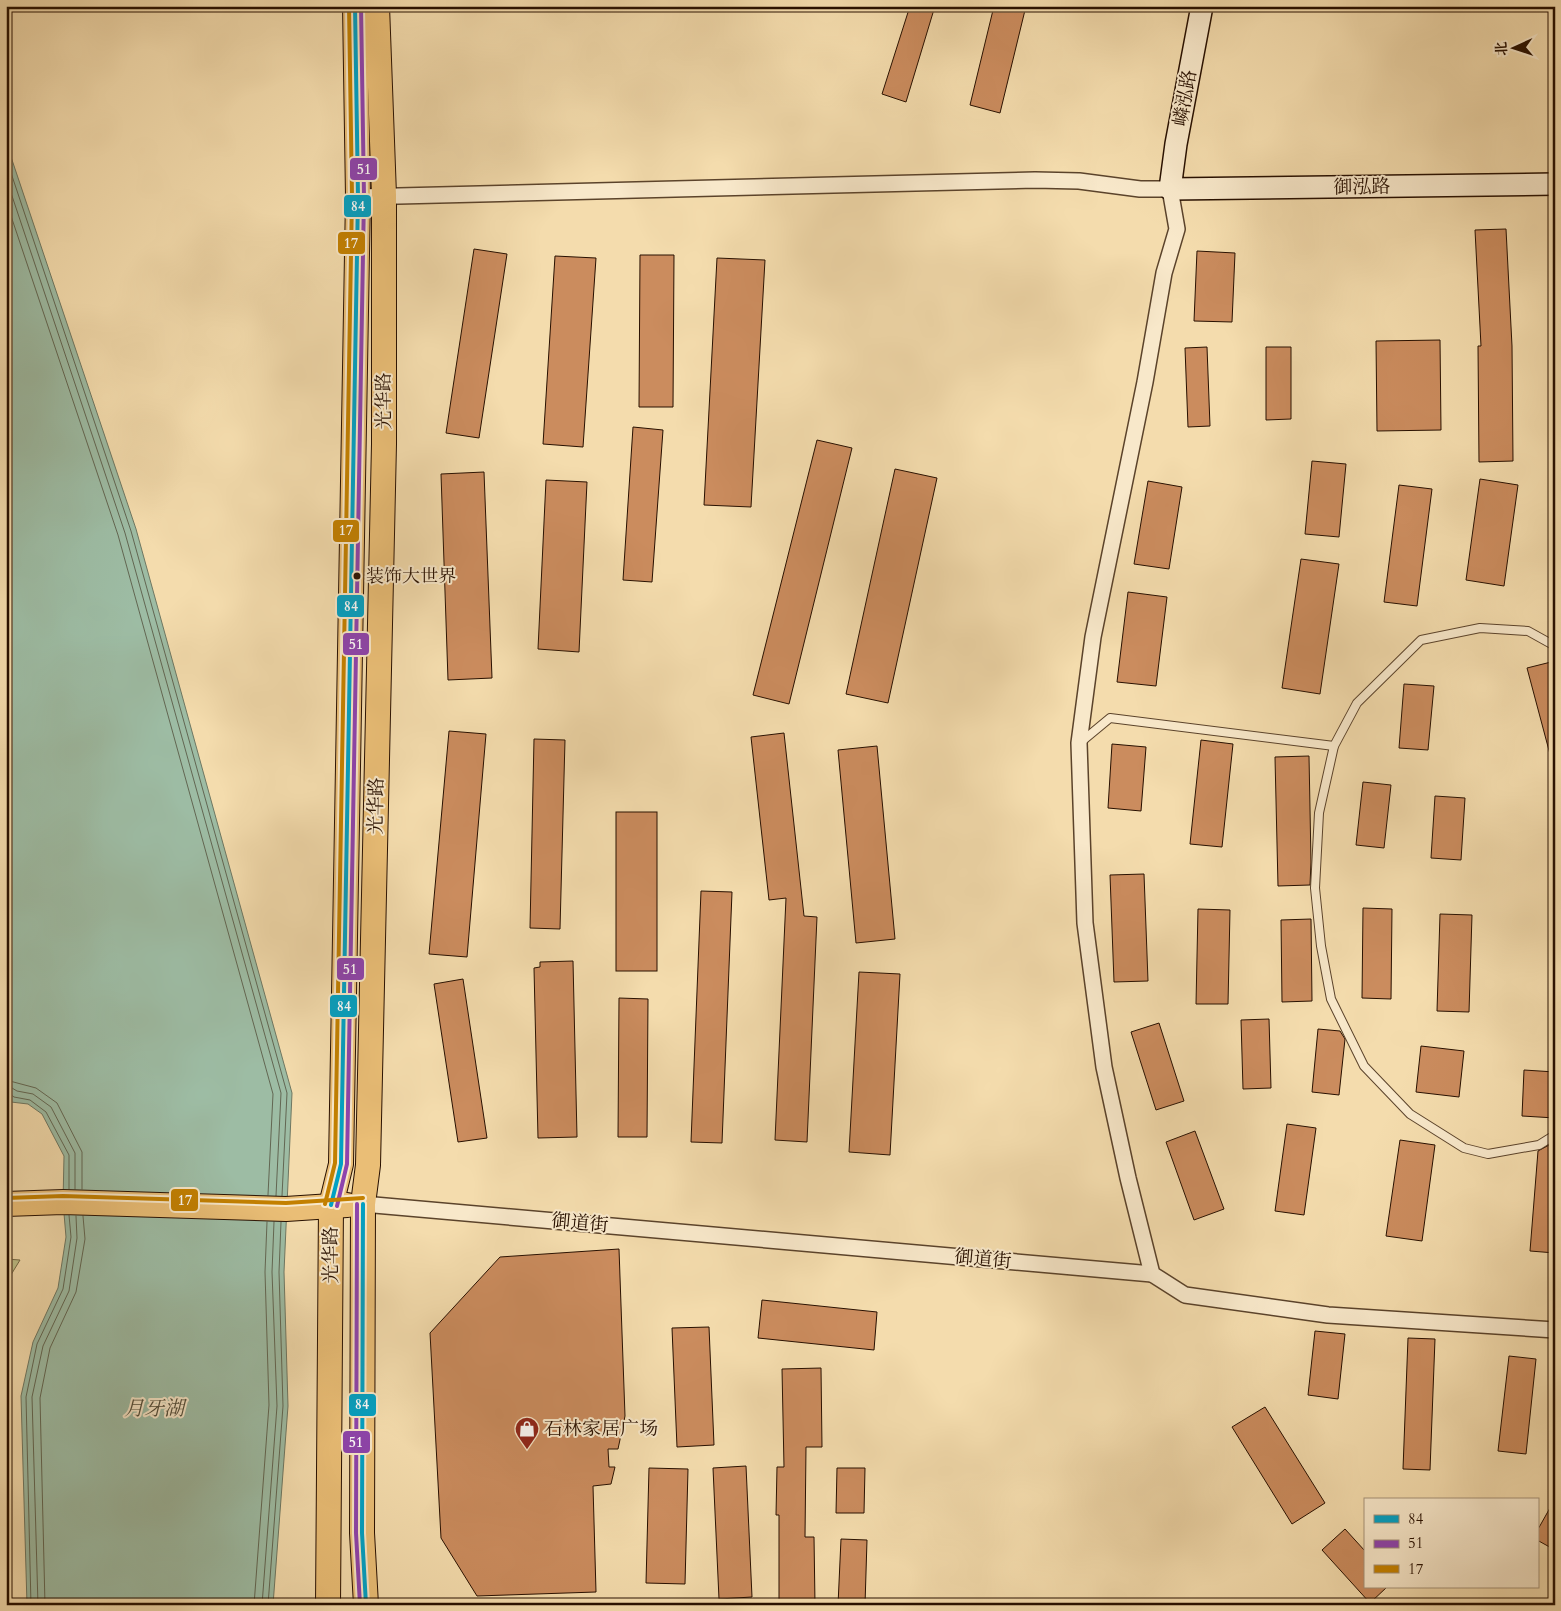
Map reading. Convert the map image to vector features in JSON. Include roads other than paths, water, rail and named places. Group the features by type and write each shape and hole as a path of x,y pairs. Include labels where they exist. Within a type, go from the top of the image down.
{"main road":[{"name":"光华路","path":"328,1605 331,1205 341,1164 358,196 355,6"},
{"name":"光华路","path":"366,1605 362,1533 363,1204 368,1165 384,454 384,195 377,6"},
{"path":"6,1204 63,1202 286,1209 363,1204"}],"street":[{"name":"嶙泓路","path":"1170,189 1176,144 1202,6"},
{"path":"358,196 1035,180 1079,181 1140,189 1170,189 1177,229 1164,274 1143,392 1093,637 1079,743 1085,923 1104,1067 1128,1178 1152,1274 1185,1296 1328,1315 1555,1330"},
{"name":"御泓路","path":"1170,189 1555,184"},
{"name":"御道街","path":"363,1204 1152,1274"}],"lane":[{"path":"1555,646 1528,631 1480,628 1421,640 1357,703 1334,746 1320,813 1316,888 1320,936 1330,999 1364,1066 1410,1114 1464,1148 1488,1154 1539,1145 1555,1134"},
{"path":"1079,743 1110,718 1334,746"}],"water":[{"name":"月牙湖","path":"6,142 136,529 292,1093 284,1272 288,1406 273,1605 27,1605 21,1396 33,1342 58,1288 66,1237 63,1202 64,1156 42,1114 28,1104 11,1102 6,1097"}],"place":[{"name":"装饰大世界","path":"357,576"},
{"name":"石林家居广场","path":"527,1450"}]}
